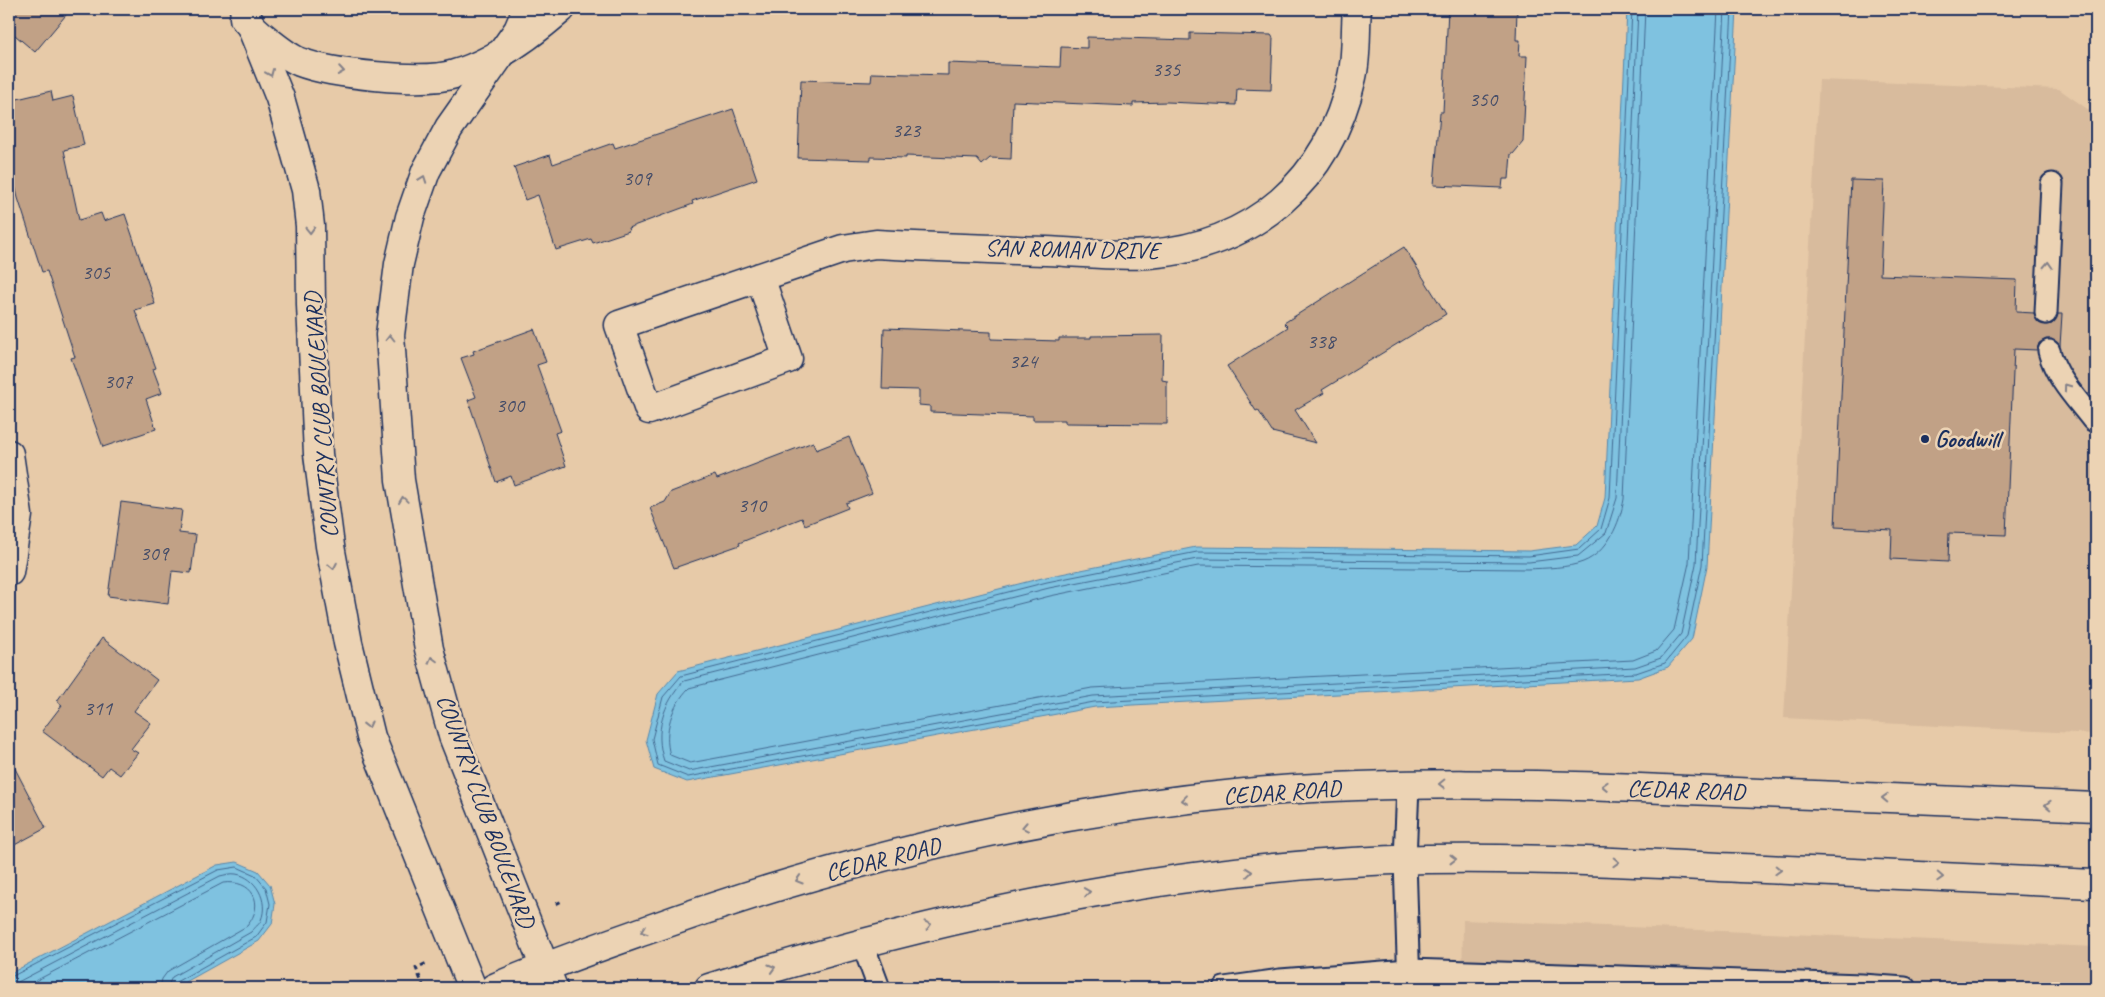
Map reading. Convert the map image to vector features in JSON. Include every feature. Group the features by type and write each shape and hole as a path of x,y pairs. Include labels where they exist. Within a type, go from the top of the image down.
{"street":[{"name":"COUNTRY CLUB BOULEVARD","path":"527,9 518,30 449,128 426,171 410,217 400,264 390,335 400,480 429,649 453,736 550,978"},
{"path":"244,15 299,62 378,76 416,78 454,75 501,53 561,9"},
{"name":"SAN ROMAN DRIVE","path":"760,277 788,359 650,410 619,326 760,277 843,249 876,244 1148,254 1207,244 1261,216 1290,194 1320,159 1343,111 1353,75 1356,9"},
{"name":"COUNTRY CLUB BOULEVARD","path":"244,15 280,98 306,190 310,226 311,305 318,454 330,546 348,643 371,736 472,988"},
{"path":"9,454 18,515 9,572"},
{"name":"CEDAR ROAD","path":"494,988 550,978 722,904 825,872 974,836 1179,801 1247,793 1408,785 1523,783 2096,807"},
{"path":"709,988 862,942 1012,906 1135,884 1283,868 1404,860 1606,862 2096,884"}],"lane":[{"path":"2046,313 2052,184"},
{"path":"2049,351 2052,363 2065,386 2093,420"},
{"path":"1408,785 1404,860 1409,979"},
{"path":"862,942 879,988"},
{"path":"1224,988 1280,980 1409,979 1905,988"}],"shaded area":[{"path":"1819,80 2059,89 2096,115 2096,734 1784,718"},
{"path":"1463,920 2096,947 2096,988 1462,988"}],"water":[{"path":"1627,9 1737,9 1707,566 1692,639 1668,667 1638,678 1095,707 687,782 654,769 646,740 658,694 678,671 1046,577 1196,547 1529,551 1576,545 1597,526 1605,498"},
{"path":"237,862 258,871 270,885 275,904 272,924 259,941 175,988 9,988 9,974 217,865"}],"building":[{"path":"9,9 71,9 35,52 9,30"},
{"path":"1448,9 1517,9 1516,40 1520,40 1519,56 1527,56 1523,142 1511,154 1509,179 1503,179 1502,188 1434,185 1440,112 1443,112"},
{"path":"1190,33 1271,35 1273,38 1271,90 1237,89 1236,105 1167,102 1133,103 1133,106 1013,101 1011,159 990,158 982,165 977,159 906,156 906,158 871,157 871,160 798,158 801,80 871,82 872,73 948,75 948,63 1060,67 1061,47 1087,48 1087,37 1190,40"},
{"path":"51,91 53,101 73,96 84,145 64,150 79,220 101,213 104,221 125,214 155,304 135,310 156,368 153,369 162,393 146,399 156,429 103,447 71,358 75,357 47,271 42,272 18,198 9,160 9,101"},
{"path":"733,109 757,179 692,201 693,204 628,228 629,231 593,243 591,239 556,250 538,195 525,200 514,167 550,155 553,164 613,143 615,148"},
{"name":"Goodwill","path":"1851,180 1884,181 1880,275 2017,280 2016,312 2034,313 2039,323 2046,325 2052,324 2058,314 2062,314 2060,346 2052,339 2046,339 2039,343 2037,350 2014,349 2006,535 1949,533 1948,562 1891,559 1892,530 1835,527"},
{"path":"1404,247 1446,314 1322,390 1324,393 1295,410 1316,443 1272,432 1227,366 1288,327 1284,323"},
{"path":"884,328 991,332 991,339 1059,341 1059,338 1091,338 1091,336 1163,335 1162,380 1167,381 1167,424 1065,423 1065,420 1033,420 1033,416 930,412 930,406 919,405 919,390 882,389"},
{"path":"534,329 546,362 537,365 561,431 555,433 566,466 514,485 511,476 496,482 468,400 476,397 461,358 474,354 473,351"},
{"path":"849,437 872,493 846,503 848,508 805,525 802,518 739,543 740,545 674,568 650,508 665,502 671,492 715,475 717,479 813,442 816,450"},
{"path":"121,502 182,510 179,533 196,535 191,573 172,571 168,604 108,596"},
{"path":"102,638 157,680 134,711 151,723 131,749 138,753 120,775 109,767 102,776 42,731 62,705 57,701"},
{"path":"9,757 46,828 9,848"}],"place":[{"name":"Goodwill","path":"1925,439"}]}
